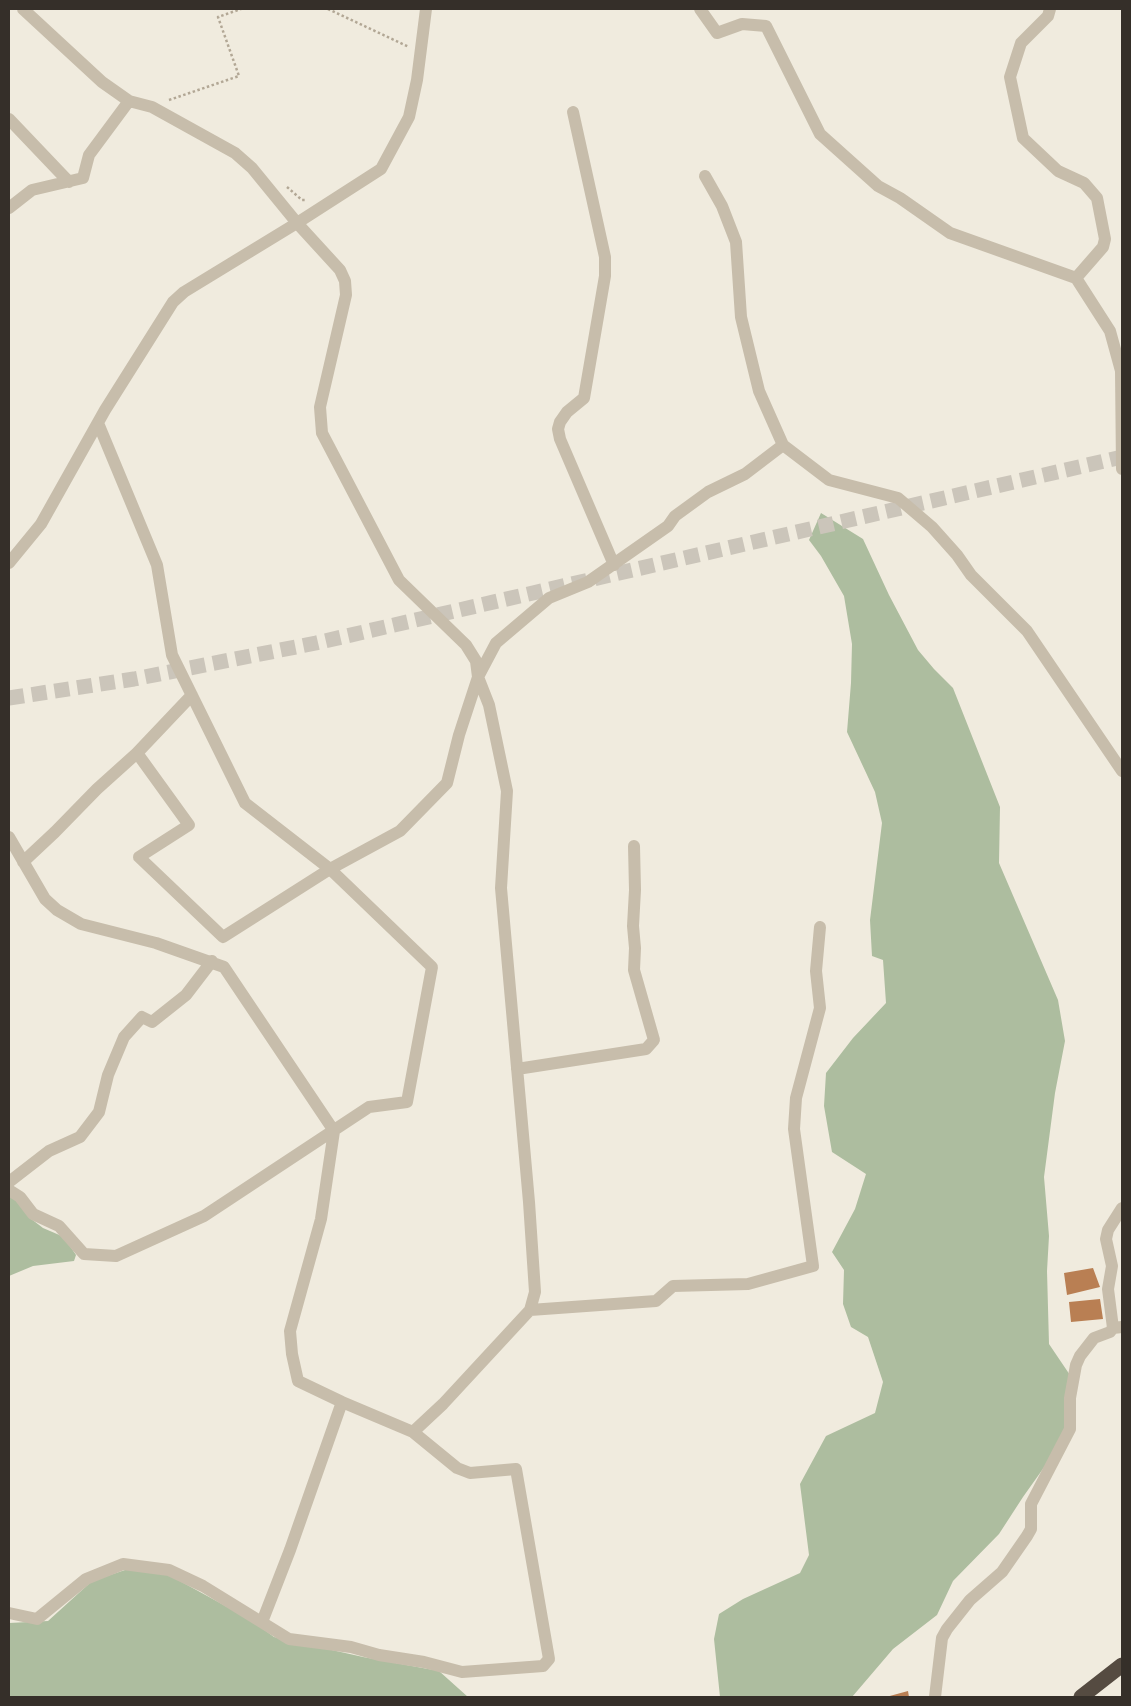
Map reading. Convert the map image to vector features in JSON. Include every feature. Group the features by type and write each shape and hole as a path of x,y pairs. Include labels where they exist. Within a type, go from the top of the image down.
{"highway":[{"path":"1081,1697 1122,1665"}],"street":[{"path":"23,9 102,82 129,101 152,107 235,153 252,168 340,270 345,281 346,295 320,407 322,434 399,580 466,645 476,661 478,677 489,705 507,791 501,888 529,1202 535,1292 530,1310 443,1404 413,1432"},
{"path":"9,563 42,524 105,410 173,302 184,292 298,223 381,169 409,117 417,80 426,9"},
{"path":"700,9 717,32 742,24 766,26 820,134 878,186 900,198 950,234 1076,278 1110,331 1121,371 1122,470"},
{"path":"1050,9 1048,16 1021,43 1010,77 1023,138 1058,171 1084,183 1097,198 1105,239 1103,247 1076,278"},
{"path":"9,208 32,190 84,178 89,155 129,101"},
{"path":"573,112 605,257 605,276 584,398 567,412 560,422 558,429 560,439 614,565"},
{"path":"9,119 69,182"},
{"path":"705,176 722,206 736,242 741,317 759,391 783,446 829,480 898,498 932,527 957,554 971,575 1028,631 1122,771"},
{"path":"9,1190 20,1197 34,1214 59,1226 84,1254 116,1256 204,1216 369,1107 407,1102 432,967 330,869 245,804 172,655 157,565 98,423"},
{"path":"137,753 189,825 139,857 223,937 330,869 400,831 448,783 459,735 478,677 496,643 549,598 588,582 668,526 674,516 708,492 745,474 783,446"},
{"path":"23,862 56,832 97,788 137,753 192,695"},
{"path":"9,837 45,898 57,910 81,924 156,943 212,961 224,967 334,1131 321,1219 290,1331 292,1354 298,1381 413,1432 457,1468 470,1473 516,1469 549,1659 543,1666 462,1672 424,1662 379,1656 351,1647 289,1639 203,1586 169,1570 123,1564 86,1579 37,1618 9,1614"},
{"path":"517,1069 646,1050 654,1040 634,970 634,846"},
{"path":"530,1310 656,1301 673,1286 748,1284 813,1266 794,1129 796,1098 820,1008 816,971 820,927"},
{"path":"9,1182 49,1151 80,1137 99,1112 108,1075 124,1037 142,1017 152,1022 186,995 212,961"},
{"path":"935,1697 942,1638 970,1600 1002,1572 1031,1529 1031,1504 1070,1429 1070,1398 1076,1365 1080,1356 1094,1338 1111,1330 1108,1289 1112,1266 1106,1239 1108,1230 1122,1208"},
{"path":"262,1622 290,1550 342,1402"}],"path":[{"path":"174,106 167,101 238,76 218,17 241,9"},
{"path":"328,9 412,49 413,41"},
{"path":"282,183 302,200 310,200"}],"green space":[{"path":"821,513 863,539 889,595 918,650 953,688 1000,807 999,863 1058,1000 1065,1041 1055,1093 1044,1177 1049,1236 1047,1271 1049,1344 1074,1381 1067,1435 999,1534 953,1581 937,1615 893,1649 852,1697 720,1697 714,1639 719,1614 743,1599 800,1573 809,1555 800,1484 826,1436 875,1413 883,1382 868,1337 851,1327 843,1304 844,1270 832,1252 855,1209 866,1174 832,1152 824,1106 826,1073 853,1038 886,1003 883,960 872,956 870,920 882,823 875,792 847,732 852,644 844,596 821,556 809,540"},
{"path":"9,1195 14,1196 30,1218 43,1228 64,1237 76,1255 74,1261 33,1266 9,1276"},
{"path":"128,1569 169,1575 251,1620 274,1637 363,1657 439,1671 468,1697 9,1697 9,1623 48,1621 92,1581"}],"building":[{"path":"1093,1268 1100,1287 1067,1295 1064,1273"},
{"path":"1100,1299 1103,1319 1071,1322 1069,1302"},
{"path":"908,1691 909,1697 886,1697"}],"tunnel":[{"path":"9,698 134,679 316,643 1122,457"}]}
